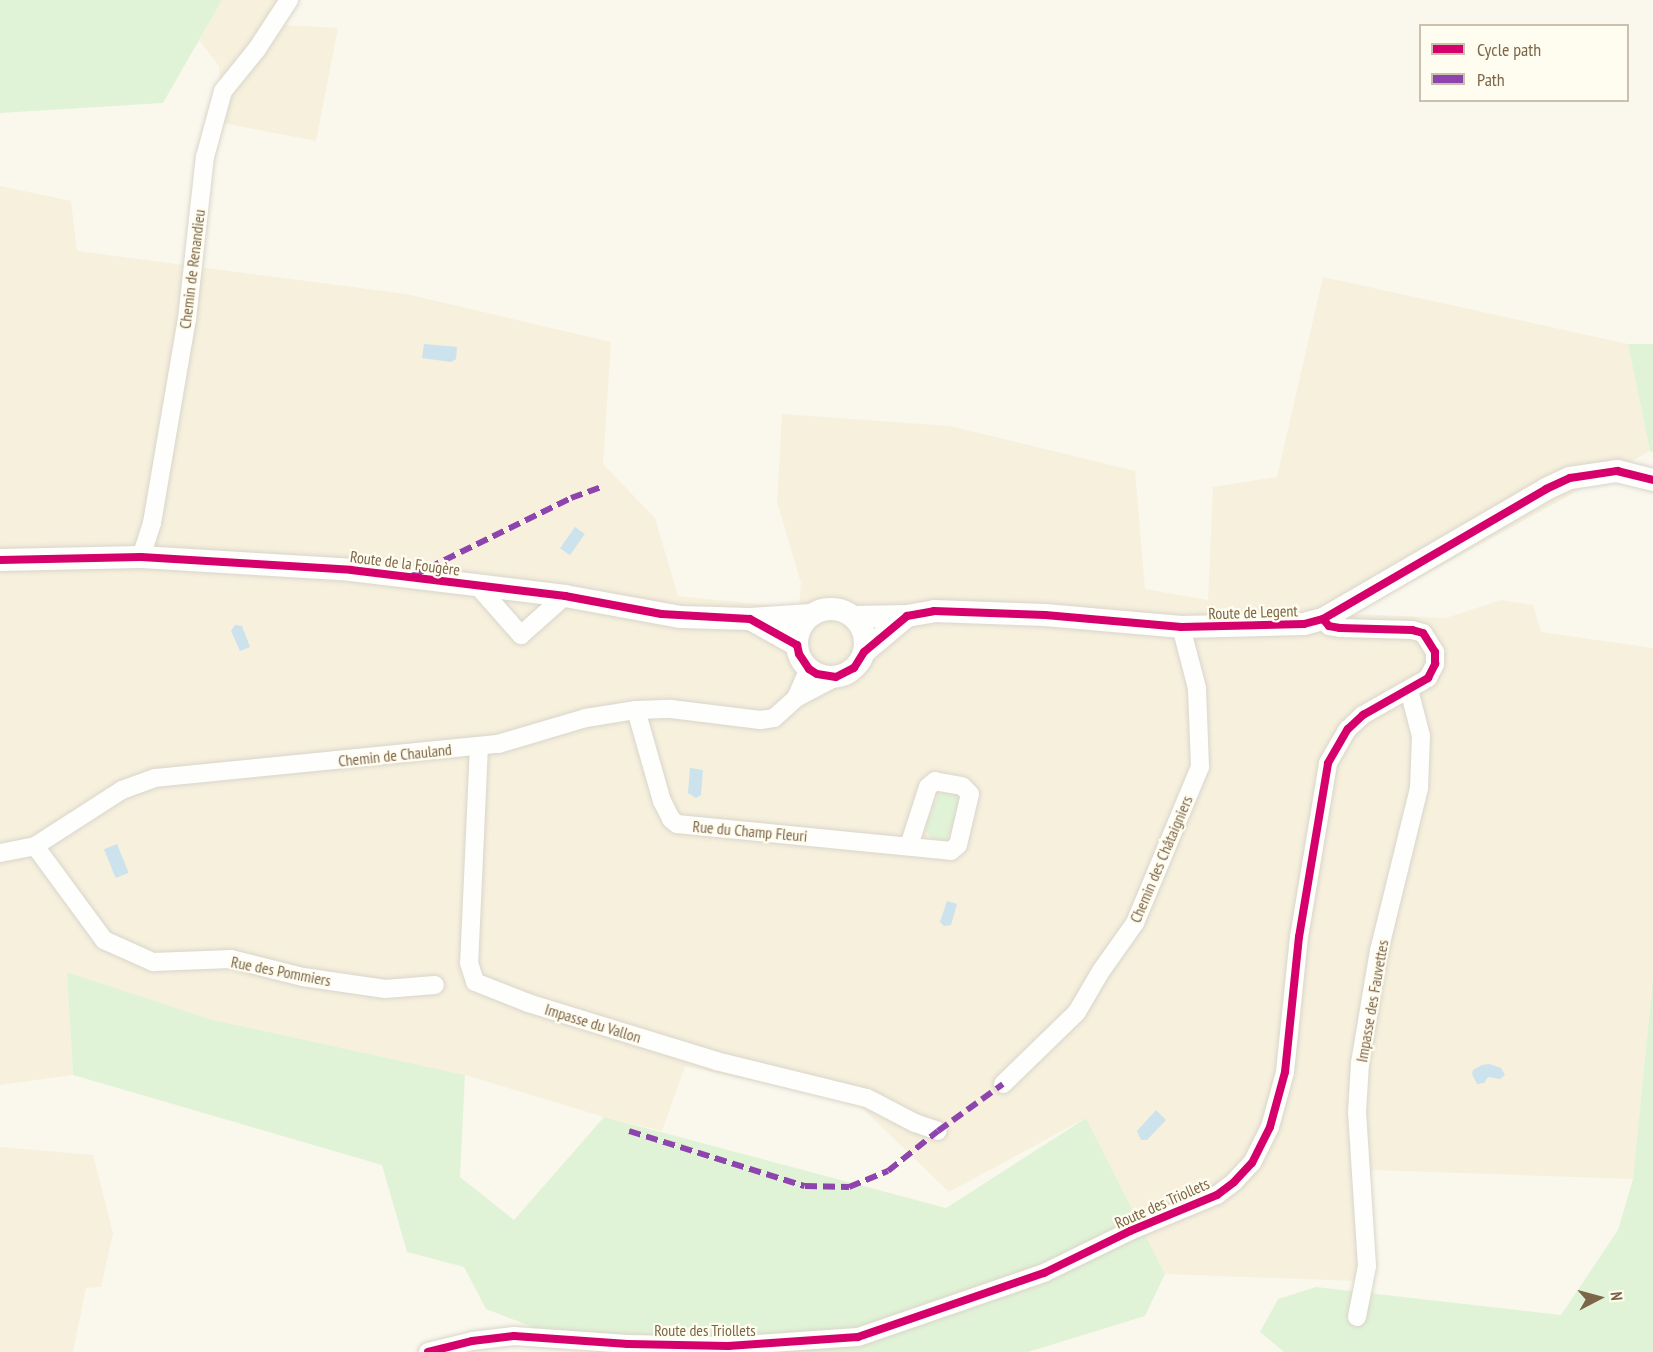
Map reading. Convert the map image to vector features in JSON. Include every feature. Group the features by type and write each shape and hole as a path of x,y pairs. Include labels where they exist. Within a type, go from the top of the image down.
{"street":[{"name":"Chemin de Renandieu","path":"141,557 152,522 185,331 208,146 223,92 257,49 289,0"},
{"name":"Route de Legent","path":"854,617 907,616 934,611 1045,615 1181,627 1304,624 1323,619 1546,489 1570,478 1617,471 1653,480"},
{"name":"Route de la Fougère","path":"0,560 141,557 351,570 565,596 661,614 750,619 812,615"},
{"path":"477,585 521,635 565,596"},
{"path":"864,652 863,633 854,617 834,609 812,615 805,621 797,645 799,654 809,669 817,674 837,676 854,668 864,652 907,616"},
{"name":"Route de la Fougère","path":"750,619 797,645"},
{"name":"Route des Triollets","path":"428,1352 472,1341 514,1336 628,1344 728,1346 858,1337 1044,1273 1130,1231 1217,1195 1234,1182 1252,1163 1270,1127 1285,1072 1299,937 1328,763 1348,729 1363,715 1428,678 1435,664 1435,652 1423,633 1412,630 1340,628 1329,626 1323,619"},
{"name":"Chemin des Châtaigniers","path":"1003,1084 1077,1012 1101,971 1135,923 1200,767 1197,688 1181,627"},
{"name":"Chemin de Chauland","path":"796,698 809,669"},
{"name":"Chemin de Chauland","path":"0,853 36,846 122,790 155,778 498,744 586,718 636,710 670,709 760,720 774,718 796,698 837,676"},
{"name":"Impasse des Fauvettes","path":"1357,1317 1367,1266 1357,1113 1360,1063 1379,951 1419,788 1421,736 1409,690"},
{"name":"Rue du Champ Fleuri","path":"636,710 662,801 671,819 677,824 909,846"},
{"name":"Impasse du Vallon","path":"479,746 469,963 475,982 528,1003 716,1062 867,1098 915,1123 938,1131"},
{"name":"Rue des Pommiers","path":"36,846 104,940 153,962 231,959 303,977 384,989 435,985"}],"shaded area":[{"path":"222,0 300,0 283,25 338,28 316,141 223,123 219,66 199,40"},
{"path":"0,186 71,201 77,251 406,294 611,342 603,464 655,518 678,596 799,608 801,583 777,502 782,414 950,426 1135,471 1145,589 1208,600 1213,487 1277,477 1323,277 1628,344 1650,451 1354,614 1446,618 1501,600 1533,605 1541,632 1653,648 1653,977 1633,1179 1372,1170 1358,1281 1165,1274 1086,1118 949,1192 858,1104 685,1066 662,1131 604,1117 465,1075 209,1019 67,972 73,1075 0,1085"},
{"path":"0,1147 93,1155 113,1233 101,1287 86,1288 73,1352 0,1352"}],"green space":[{"path":"0,0 222,0 163,103 0,113"},
{"path":"1628,344 1653,344 1653,452 1650,451"},
{"path":"948,792 957,794 961,802 947,839 938,841 930,837 925,829 938,795"},
{"path":"67,972 209,1019 465,1075 460,1177 514,1220 604,1117 946,1208 1086,1118 1165,1274 1145,1316 1028,1352 598,1352 486,1309 464,1267 407,1252 382,1165 73,1075"},
{"path":"1653,977 1653,1352 1284,1352 1260,1332 1278,1299 1316,1287 1561,1315 1618,1230 1633,1179"}],"water":[{"path":"424,344 457,347 456,359 451,362 422,358"},
{"path":"575,527 585,534 570,555 560,548"},
{"path":"235,625 242,626 250,647 240,651 231,631"},
{"path":"690,768 703,770 701,795 696,798 688,793"},
{"path":"117,844 129,873 116,878 104,849"},
{"path":"947,901 957,904 951,925 944,926 940,922"},
{"path":"1489,1064 1501,1068 1505,1075 1500,1079 1488,1077 1484,1083 1477,1084 1472,1074 1473,1070"},
{"path":"1156,1110 1166,1120 1147,1140 1141,1140 1137,1131"}],"marked path":[{"path":"412,576 571,498 602,487"},
{"path":"629,1131 805,1186 849,1187 888,1171 1003,1084"}],"cycle path":[{"path":"0,560 141,557 351,570 565,596 661,614 750,619 797,645 799,654 809,669 817,674 836,677 854,668 864,652 907,616 934,611 1045,615 1181,627 1304,624 1323,619 1546,489 1570,478 1617,471 1653,480"},
{"path":"428,1352 472,1341 514,1336 628,1344 728,1346 858,1337 1044,1273 1130,1231 1217,1195 1234,1182 1252,1163 1270,1127 1285,1072 1299,937 1328,763 1348,729 1363,715 1428,678 1435,664 1435,652 1423,633 1412,630 1340,628 1329,626 1323,619"}]}
